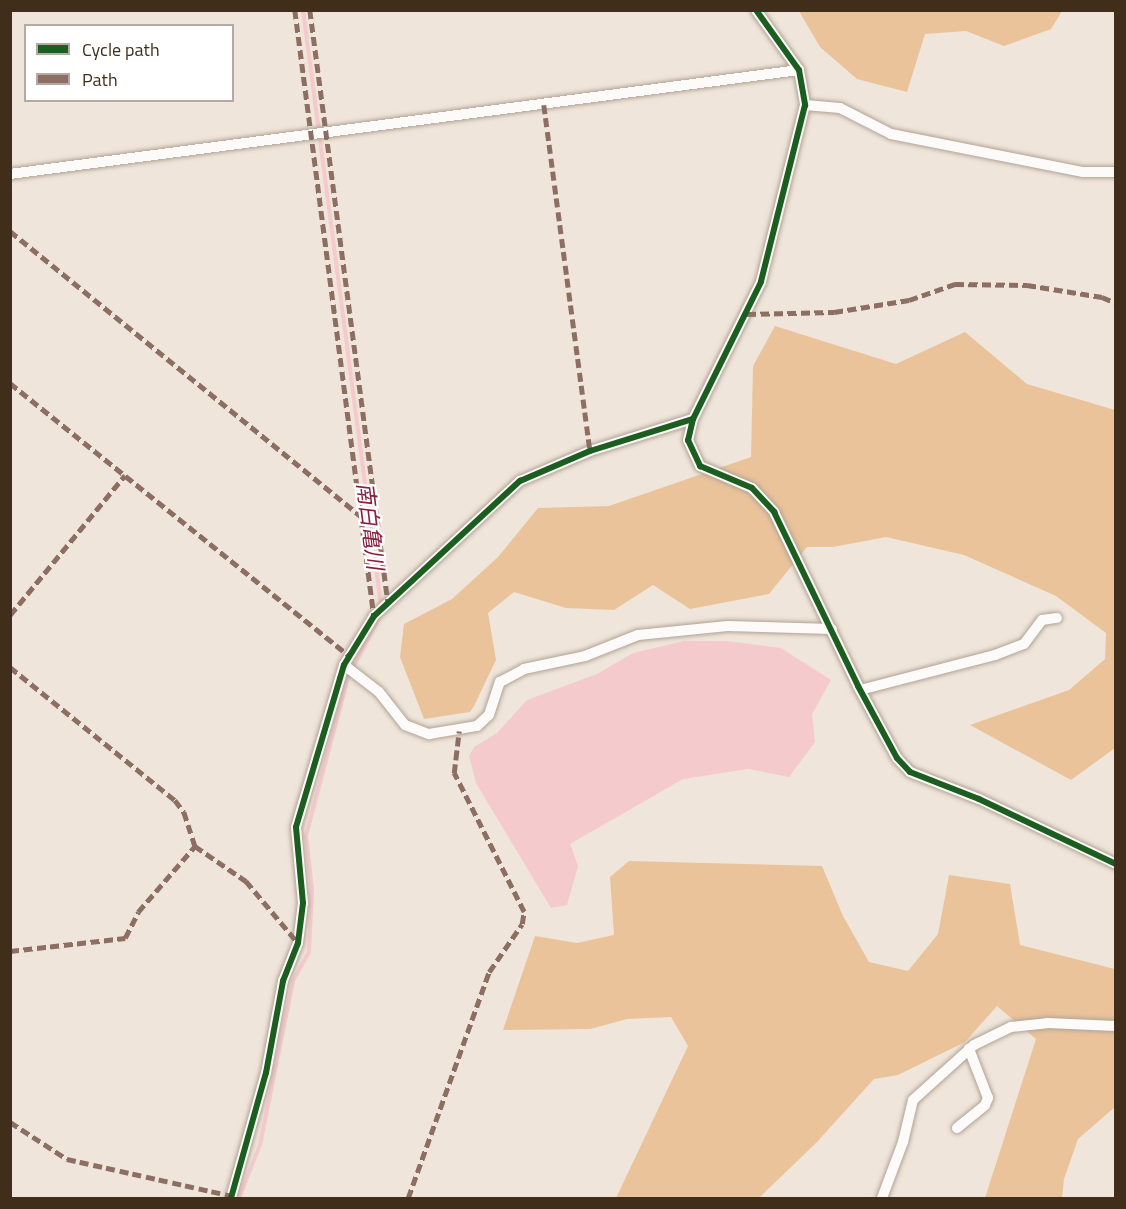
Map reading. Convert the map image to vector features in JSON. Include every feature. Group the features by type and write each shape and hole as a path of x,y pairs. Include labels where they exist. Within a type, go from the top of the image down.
{"street":[{"path":"756,10 798,70 805,105 761,282 693,419 688,440 700,466 752,488 774,512 860,690 897,758 910,772 979,799 1116,864"},
{"path":"10,174 798,70"},
{"path":"805,105 840,108 891,134 1083,172 1116,172"},
{"path":"231,1198 266,1073 284,981 298,944 303,903 296,827 344,665 374,616 519,481 590,451 693,419"},
{"path":"860,690 1014,648 1024,644 1042,620 1057,618"},
{"path":"344,665 379,692 405,725 418,733 429,734 477,726 489,716 500,682 524,669 585,656 638,635 728,626 832,629"},
{"path":"882,1198 903,1142 912,1100 969,1049 1011,1027 1047,1023 1116,1026"},
{"path":"957,1128 985,1106 988,1098 969,1049"}],"shaded area":[{"path":"799,11 1062,11 1051,29 1004,46 966,31 925,34 907,92 857,79 820,47"},
{"path":"775,326 896,364 965,332 1027,384 1115,410 1115,748 1071,780 970,725 1069,690 1105,659 1106,633 1056,596 964,555 886,537 833,547 807,547 769,594 690,609 653,585 614,610 566,608 514,592 488,613 496,660 470,712 424,719 400,657 404,624 452,599 498,557 538,508 609,506 751,457 753,366"},
{"path":"684,641 726,641 781,648 831,680 812,714 815,742 789,777 748,769 683,779 570,844 578,866 567,905 551,908 476,783 469,756 474,747 497,733 527,700 597,674 633,653"},
{"path":"629,861 822,866 843,916 869,962 908,971 938,934 949,875 1010,884 1020,945 1115,969 1115,1107 1078,1139 1064,1179 1062,1198 985,1198 1036,1039 997,1006 965,1042 898,1075 874,1079 817,1142 759,1198 616,1198 688,1046 671,1017 627,1019 590,1029 503,1030 535,936 577,943 614,935 610,877"}],"waterway":[{"name":"南白亀川","path":"303,10 381,606"},
{"name":"南白亀川","path":"239,1198 260,1145 293,981 309,952 312,889 306,836 348,677 381,614"}],"marked path":[{"path":"295,10 374,616"},
{"path":"310,10 388,602"},
{"path":"544,105 590,451"},
{"path":"10,231 362,517"},
{"path":"747,314 834,312 909,300 955,284 1027,285 1102,297 1116,303"},
{"path":"10,383 349,656"},
{"path":"10,615 125,475"},
{"path":"10,667 175,800 184,812 195,846"},
{"path":"408,1198 489,972 522,924 524,912 454,773 459,731"},
{"path":"10,951 125,938 138,912 195,846 246,881 298,943"},
{"path":"10,1122 67,1159 232,1196"}],"cycle path":[{"path":"756,10 799,70 805,105 761,282 693,419 688,440 700,466 752,488 774,512 858,686 897,758 910,772 979,799 1116,864"},
{"path":"231,1198 266,1073 283,981 298,943 303,903 296,827 344,665 374,616 520,481 590,451 693,419"}]}
